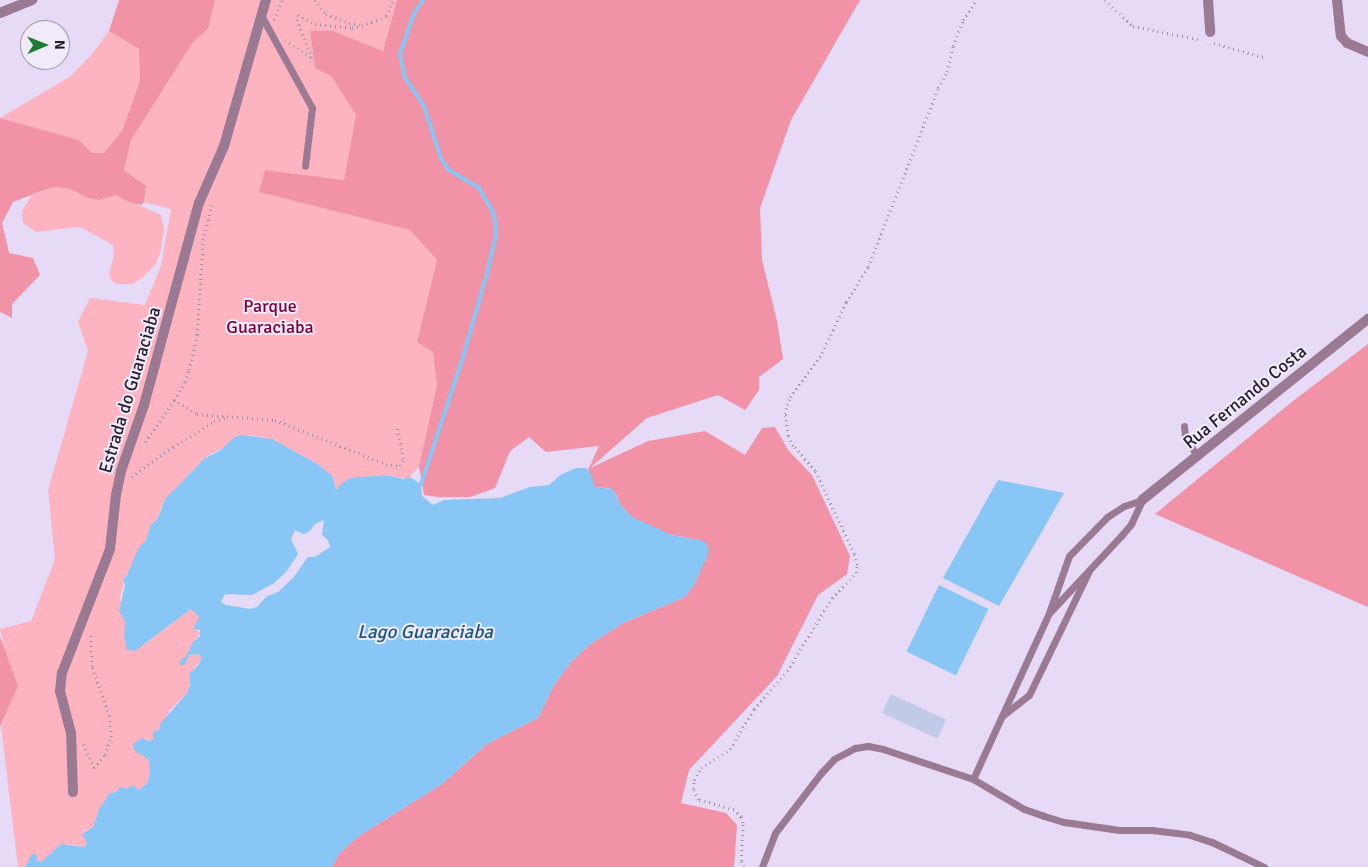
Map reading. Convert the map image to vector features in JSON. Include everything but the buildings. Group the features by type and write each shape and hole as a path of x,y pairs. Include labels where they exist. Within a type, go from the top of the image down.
{"street":[{"path":"0,12 32,0"},
{"name":"Estrada do Guaraciaba","path":"72,792 72,740 60,691 62,673 110,549 116,495 121,471 152,379 199,203 224,146 266,0"},
{"path":"1208,0 1208,38"},
{"path":"1337,0 1342,36 1347,43 1368,52"},
{"name":"Rua Fernando Costa","path":"1142,500 1368,319"}],"lane":[{"path":"262,17 312,108 305,166"},
{"path":"1184,426 1185,435 1197,457"},
{"path":"1049,613 1088,573 1131,524 1142,500"},
{"path":"973,779 1049,613 1066,562 1074,549 1107,517 1124,506 1142,500"},
{"path":"1002,717 1030,695 1088,573"},
{"path":"762,867 775,833 821,773 834,759 855,748 868,746 883,749 973,779 1024,809 1044,816 1064,822 1119,830 1152,830 1190,835 1212,842 1264,867"}],"path":[{"path":"270,29 282,0"},
{"path":"315,0 320,8 334,18 363,25"},
{"path":"276,42 289,41 312,58 296,21 298,15 315,24 342,28 363,25 386,16 394,0"},
{"path":"744,867 741,861 743,823 741,817 734,810 698,800 693,789 694,780 700,768 730,749 754,709 787,671 832,598 856,573 857,565 854,554 815,471 793,446 788,436 785,414 787,405 790,396 822,353 846,302 868,267 938,88 947,72 953,46 963,20 976,0"},
{"path":"1105,0 1133,26 1208,38 1267,58"},
{"path":"143,445 153,427 185,382 194,351 203,240 215,199"},
{"path":"174,400 198,414 275,420 386,464 400,466 403,460 397,427"},
{"path":"131,478 186,438 214,421 228,416"},
{"path":"129,484 134,469"},
{"path":"83,742 94,768 106,755 111,737 108,716 92,667 88,631 84,639"}],"green space":[{"name":"Parque Guaraciaba","path":"215,0 397,0 383,51 333,31 310,31 315,68 331,76 356,115 344,180 265,170 260,192 410,230 437,260 417,342 433,352 437,385 419,466 408,479 386,475 361,477 336,491 334,479 319,465 272,439 249,435 209,455 193,470 163,502 158,518 150,526 146,540 125,577 120,598 125,622 125,645 142,646 191,609 194,610 200,619 193,628 201,633 193,642 186,656 181,660 189,655 199,654 201,656 200,663 195,666 187,693 169,711 161,730 153,735 153,740 138,741 133,745 148,759 150,768 148,782 139,790 131,786 128,789 110,793 99,809 93,827 83,832 87,844 84,847 68,844 58,846 41,863 37,858 30,858 25,867 18,867 1,726 18,686 6,658 0,629 31,621 55,560 48,490 88,351 78,322 90,298 145,305 161,266 171,209 144,202 146,186 124,170 131,140 193,42 208,29"},
{"path":"109,31 139,49 140,81 122,131 104,153 92,153 79,140 0,118 71,76 93,53"},
{"path":"56,187 70,189 88,198 99,200 116,195 161,215 164,229 156,264 142,278 132,284 117,284 111,280 109,274 114,255 113,245 82,228 76,227 36,232 23,223 22,211 31,196"}],"shaded area":[{"path":"119,0 215,0 208,29 193,42 131,140 124,170 146,186 144,202 141,205 129,202 116,195 99,200 88,198 70,189 56,187 13,202 2,223 9,253 33,258 40,275 12,304 12,318 0,312 0,118 79,140 92,153 104,153 122,131 140,81 139,49 109,31"},
{"path":"397,0 860,0 791,120 760,208 762,260 777,321 783,359 759,377 759,390 745,410 718,395 647,418 590,468 648,441 705,431 745,455 762,428 775,427 788,450 812,475 850,556 847,574 818,595 777,676 689,770 681,803 726,813 737,825 734,867 332,867 338,855 356,838 442,784 487,744 538,718 554,685 571,662 589,645 623,623 685,597 694,585 700,572 704,541 672,535 649,527 632,517 620,504 616,494 609,488 595,487 588,470 599,446 546,452 529,437 510,451 495,488 470,497 424,495 419,466 437,385 433,352 417,342 437,260 410,230 259,192 265,170 344,180 356,115 331,76 315,68 310,31 333,31 383,51"},
{"path":"1368,344 1368,607 1155,514 1293,401"},
{"path":"0,637 18,686 0,727"}],"water":[{"name":"Lago Guaraciaba","path":"243,435 272,439 319,465 333,477 336,490 343,482 351,478 386,475 403,479 409,477 421,484 422,496 433,505 444,500 500,498 530,487 549,485 562,474 576,468 586,468 591,474 595,487 613,489 620,504 632,517 672,535 704,541 709,548 707,557 694,585 685,597 623,623 589,645 571,662 554,685 538,718 487,744 442,784 356,838 338,855 332,867 25,867 32,854 35,853 38,861 41,862 61,844 84,847 87,844 82,834 93,827 99,809 110,793 116,792 120,787 127,789 133,785 139,790 148,782 150,768 148,759 135,751 133,744 142,738 148,741 153,740 153,731 160,730 160,724 187,693 190,685 190,673 200,663 201,656 198,654 189,655 186,663 182,666 179,662 186,656 193,642 200,636 200,630 193,629 199,617 191,609 135,651 127,650 124,637 125,622 119,611 125,585 123,579 127,575 138,549 146,540 150,526 158,518 165,499 205,458 221,450 234,437","holes":["324,520 322,535 328,540 330,547 315,557 308,557 293,578 278,592 267,596 257,607 250,609 226,605 221,602 225,594 252,595 274,583 286,572 298,554 291,539 295,530 303,534 309,532 315,524"]},
{"path":"998,480 1064,493 999,606 943,578"},
{"path":"939,585 988,609 956,676 907,652"}],"waterway":[{"path":"421,484 463,357 496,234 494,214 479,188 449,170 441,159 424,106 405,78 400,54 414,13 423,0"}]}
